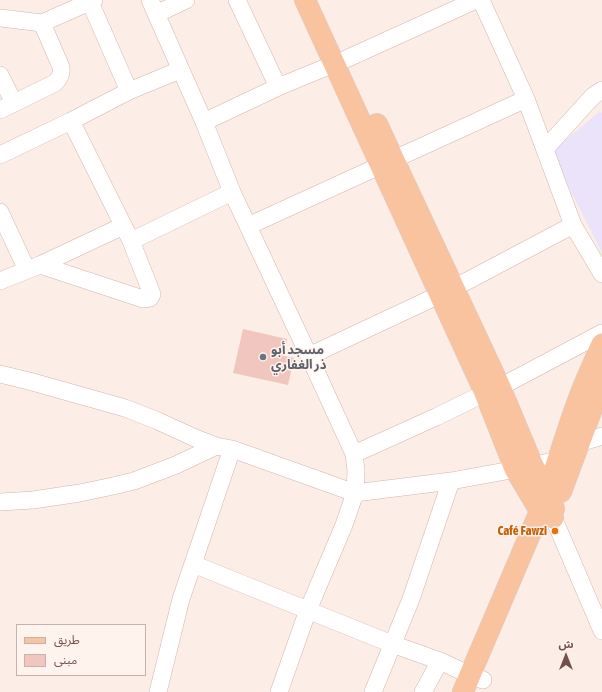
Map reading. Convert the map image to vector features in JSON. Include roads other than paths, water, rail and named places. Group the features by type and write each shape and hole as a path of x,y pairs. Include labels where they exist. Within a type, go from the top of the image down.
{"main road":[{"path":"305,0 340,61 493,390 524,468 551,512"},
{"path":"320,0 340,61"},
{"path":"551,512 557,460 579,397 602,344"},
{"path":"474,685 551,512 580,443 602,382"}],"street":[{"path":"186,0 153,7 204,122 232,192 354,454 356,471 355,493 344,525 308,610 279,692"},
{"path":"237,0 278,87"},
{"path":"204,122 278,87 476,0"},
{"path":"481,0 526,99 573,224 602,274"},
{"path":"0,18 42,23 92,1 129,91"},
{"path":"0,75 7,106 55,83 61,76 61,67 42,23"},
{"path":"0,155 129,91 180,70"},
{"path":"545,149 593,96 602,90"},
{"path":"248,226 526,99"},
{"path":"0,212 34,268 143,299 150,298 152,291 127,234 71,121"},
{"path":"0,281 127,234 232,192"},
{"path":"309,356 447,292 573,224"},
{"path":"354,454 493,390 602,333"},
{"path":"0,374 125,408 195,438 355,493 451,481 524,468 557,460 580,443 602,436"},
{"path":"0,502 33,500 114,486 134,481 224,448"},
{"path":"158,692 181,599 193,564 224,448"},
{"path":"373,692 411,599 451,481"},
{"path":"551,512 602,631"},
{"path":"193,564 392,644 440,661 474,685"},
{"path":"423,692 440,661"}],"place":[{"name":"مسجد أبو ذر الغفاري","path":"263,357"},
{"name":"Café Fawzi","path":"555,531"}]}
